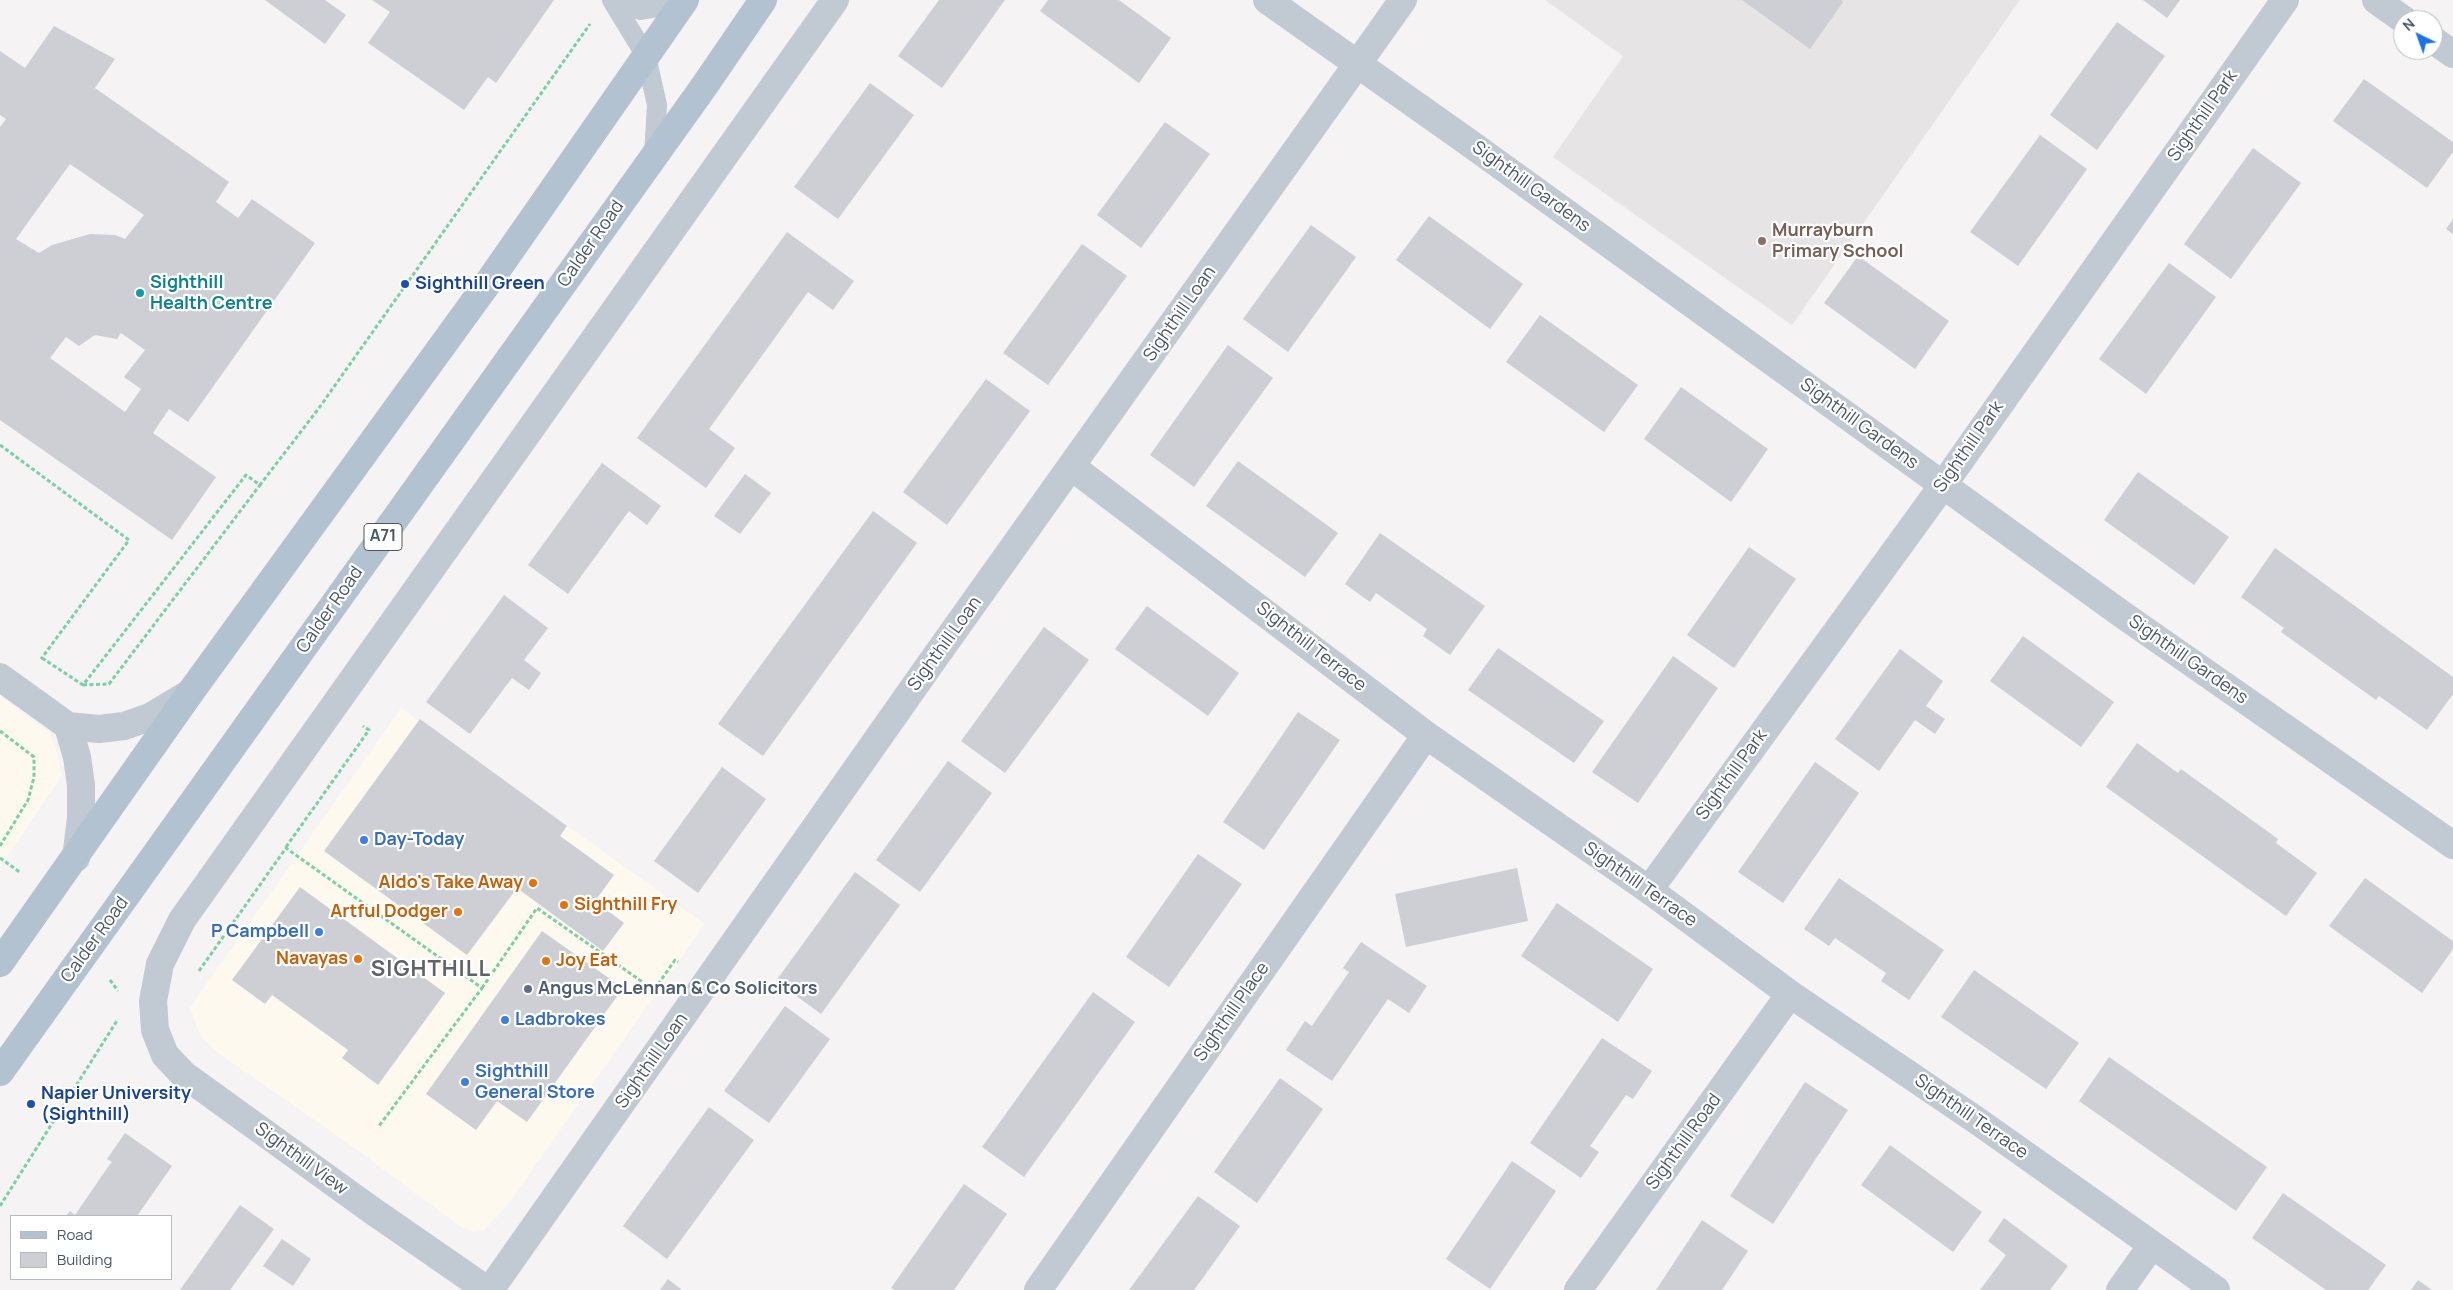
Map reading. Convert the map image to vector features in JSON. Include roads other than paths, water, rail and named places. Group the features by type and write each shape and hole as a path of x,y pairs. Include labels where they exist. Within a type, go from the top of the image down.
{"main road":[{"name":"Calder Road","path":"0,1072 763,0"},
{"path":"4,951 76,858 190,693 490,280 684,2"}],"street":[{"name":"Sighthill View","path":"489,1290 370,1209 183,1074 165,1055 155,1030 153,1001 160,964 182,920 835,0"},
{"name":"Sighthill Gardens","path":"1267,0 2123,616 2453,845"},
{"name":"Sighthill Loan","path":"489,1290 928,668 1404,0"},
{"name":"Sighthill Park","path":"1649,890 1942,485 2286,0"},
{"path":"2376,0 2393,12"},
{"name":"Sighthill Terrace","path":"1072,467 1426,734 1649,890 1790,994 1979,1122 2216,1290"},
{"path":"0,677 68,726 99,729 124,726 150,717 190,693"},
{"path":"68,726 77,758 80,785 81,818 76,858"},
{"name":"Sighthill Place","path":"1038,1290 1426,734"},
{"name":"Sighthill Road","path":"1578,1290 1790,994"},
{"path":"2120,1290 2152,1245"}],"lane":[{"path":"612,0 646,56 658,105 654,155"},
{"path":"618,0 642,10 684,2"}],"place":[{"name":"Murrayburn Primary School","path":"1762,241"},
{"name":"Sighthill Green","path":"405,284"},
{"name":"Sighthill Health Centre","path":"140,293"},
{"name":"Day-Today","path":"364,840"},
{"name":"Aldo's Take Away","path":"533,883"},
{"name":"Sighthill Fry","path":"564,905"},
{"name":"Artful Dodger","path":"458,912"},
{"name":"P Campbell","path":"319,932"},
{"name":"Navayas","path":"358,959"},
{"name":"Joy Eat","path":"546,961"},
{"name":"Angus McLennan & Co Solicitors","path":"528,989"},
{"name":"Ladbrokes","path":"505,1020"},
{"name":"Sighthill General Store","path":"465,1082"},
{"name":"Napier University (Sighthill)","path":"31,1104"}],"district":[{"name":"SIGHTHILL","path":"431,970"}]}
